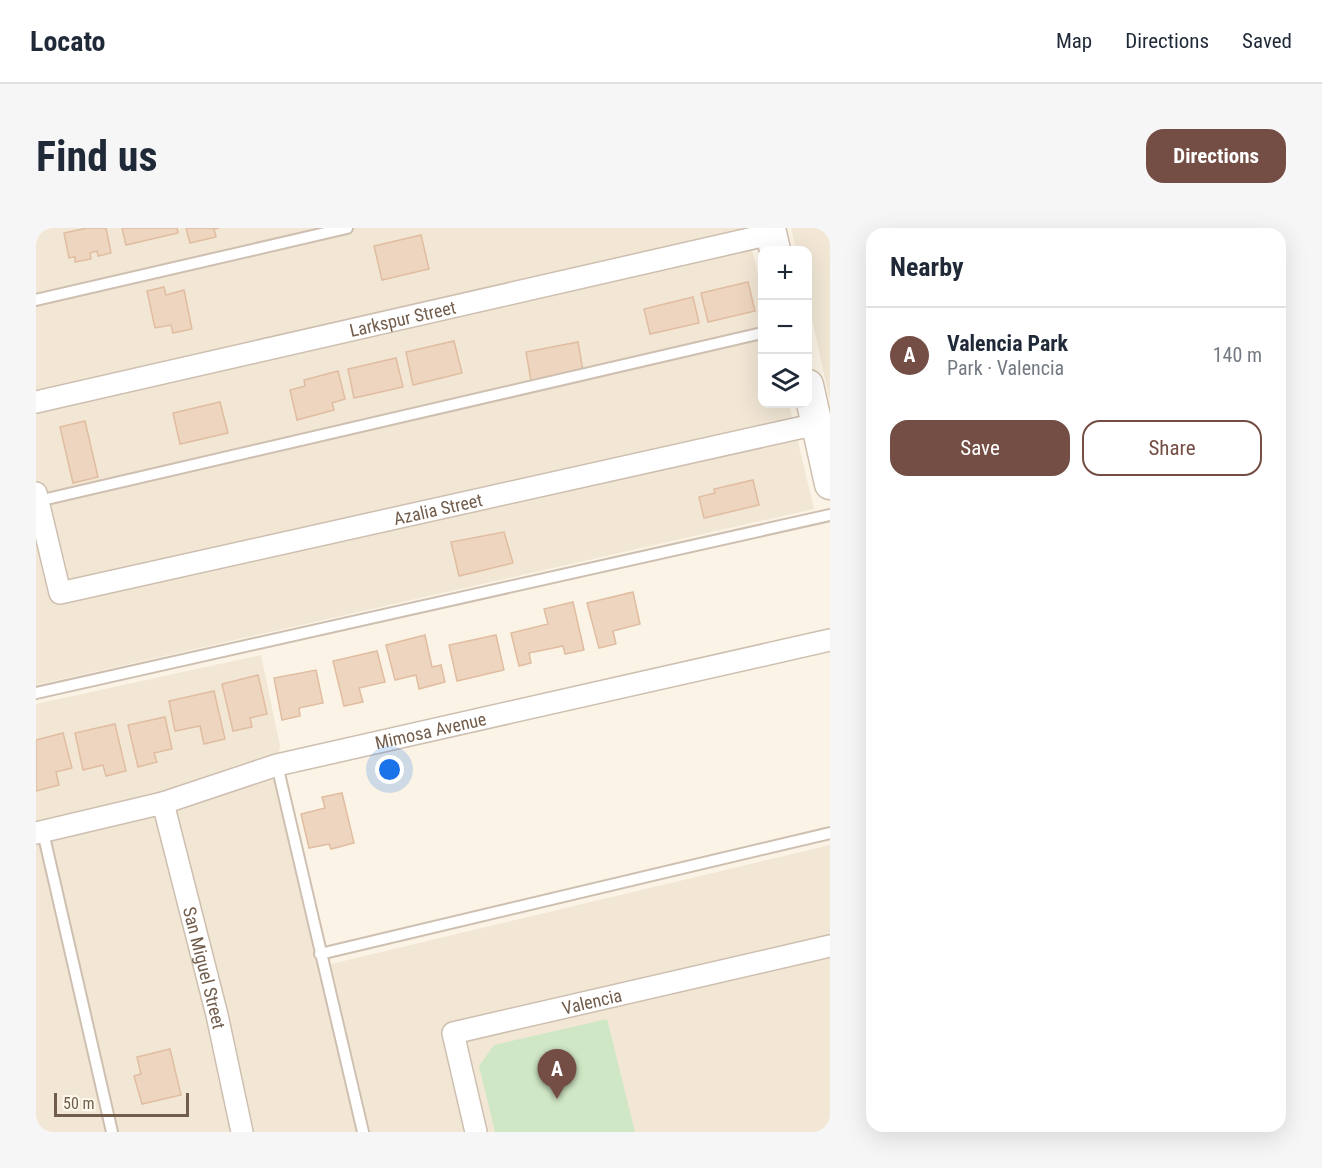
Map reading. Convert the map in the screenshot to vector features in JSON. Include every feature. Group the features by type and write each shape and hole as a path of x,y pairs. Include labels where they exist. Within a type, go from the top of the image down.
{"main road":[{"path":"812,404 829,477"}],"street":[{"name":"Larkspur Street","path":"36,402 772,238"},
{"name":"Azalia Street","path":"37,497 60,593 817,424"},
{"name":"Mimosa Avenue","path":"40,832 163,803 277,765 830,640"},
{"name":"San Miguel Street","path":"163,803 217,1015 242,1132"},
{"name":"Valencia","path":"476,1132 453,1033 830,946"}],"lane":[{"path":"36,300 347,228"},
{"path":"37,497 758,334"},
{"path":"36,693 830,515"},
{"path":"277,765 363,1132"},
{"path":"40,832 112,1132"},
{"path":"321,954 830,833"}],"shaded area":[{"path":"36,228 747,228 758,275 758,408 790,408 814,509 36,685"},
{"path":"791,228 830,228 830,401 812,319 812,246 795,246"},
{"path":"261,655 280,746 277,765 363,1132 36,1132 36,704"},
{"path":"830,845 830,1132 370,1132 331,964"}],"green space":[{"path":"607,1019 635,1132 495,1132 479,1066 494,1045"}],"building":[{"path":"87,228 106,228 111,253 98,256 97,251 90,253 91,259 75,262 75,257 69,258 64,233"},
{"path":"122,228 177,228 178,233 126,245"},
{"path":"186,228 219,228 214,229 216,237 190,243"},
{"path":"421,235 429,269 382,280 374,246"},
{"path":"748,282 755,311 708,322 701,293"},
{"path":"164,287 166,295 184,290 192,329 173,333 171,325 155,328 147,291"},
{"path":"693,297 699,323 650,334 644,309"},
{"path":"454,341 462,373 413,385 406,352"},
{"path":"578,342 583,371 531,381 526,352"},
{"path":"396,358 403,387 354,398 348,369"},
{"path":"338,371 345,399 332,403 334,410 297,420 290,390 305,386 304,380"},
{"path":"220,402 228,433 180,444 173,413"},
{"path":"85,421 98,477 73,483 60,427"},
{"path":"753,480 759,505 704,518 699,497 715,493 714,489"},
{"path":"504,532 513,563 459,576 451,542"},
{"path":"633,592 640,624 613,631 616,644 599,648 587,603"},
{"path":"573,602 584,650 565,654 563,646 529,653 531,663 519,666 511,633 548,624 544,609"},
{"path":"425,635 432,667 441,665 445,682 419,689 416,675 395,680 386,645"},
{"path":"496,635 504,670 457,681 449,645"},
{"path":"377,651 385,682 359,688 363,702 344,706 333,661"},
{"path":"316,670 323,703 299,708 300,716 282,720 274,678"},
{"path":"258,675 267,714 250,718 252,727 233,731 222,684"},
{"path":"214,691 225,739 204,744 200,726 175,731 169,701"},
{"path":"165,717 172,749 154,753 157,762 138,767 128,725"},
{"path":"115,724 126,771 106,776 103,765 83,770 75,733"},
{"path":"63,733 72,768 56,772 59,785 36,791 36,740"},
{"path":"342,793 354,843 331,849 329,844 309,848 301,814 325,808 322,797"},
{"path":"170,1049 181,1095 142,1104 134,1076 141,1074 137,1057"}],"place":[{"name":"Valencia Park","path":"557,1099"}]}
